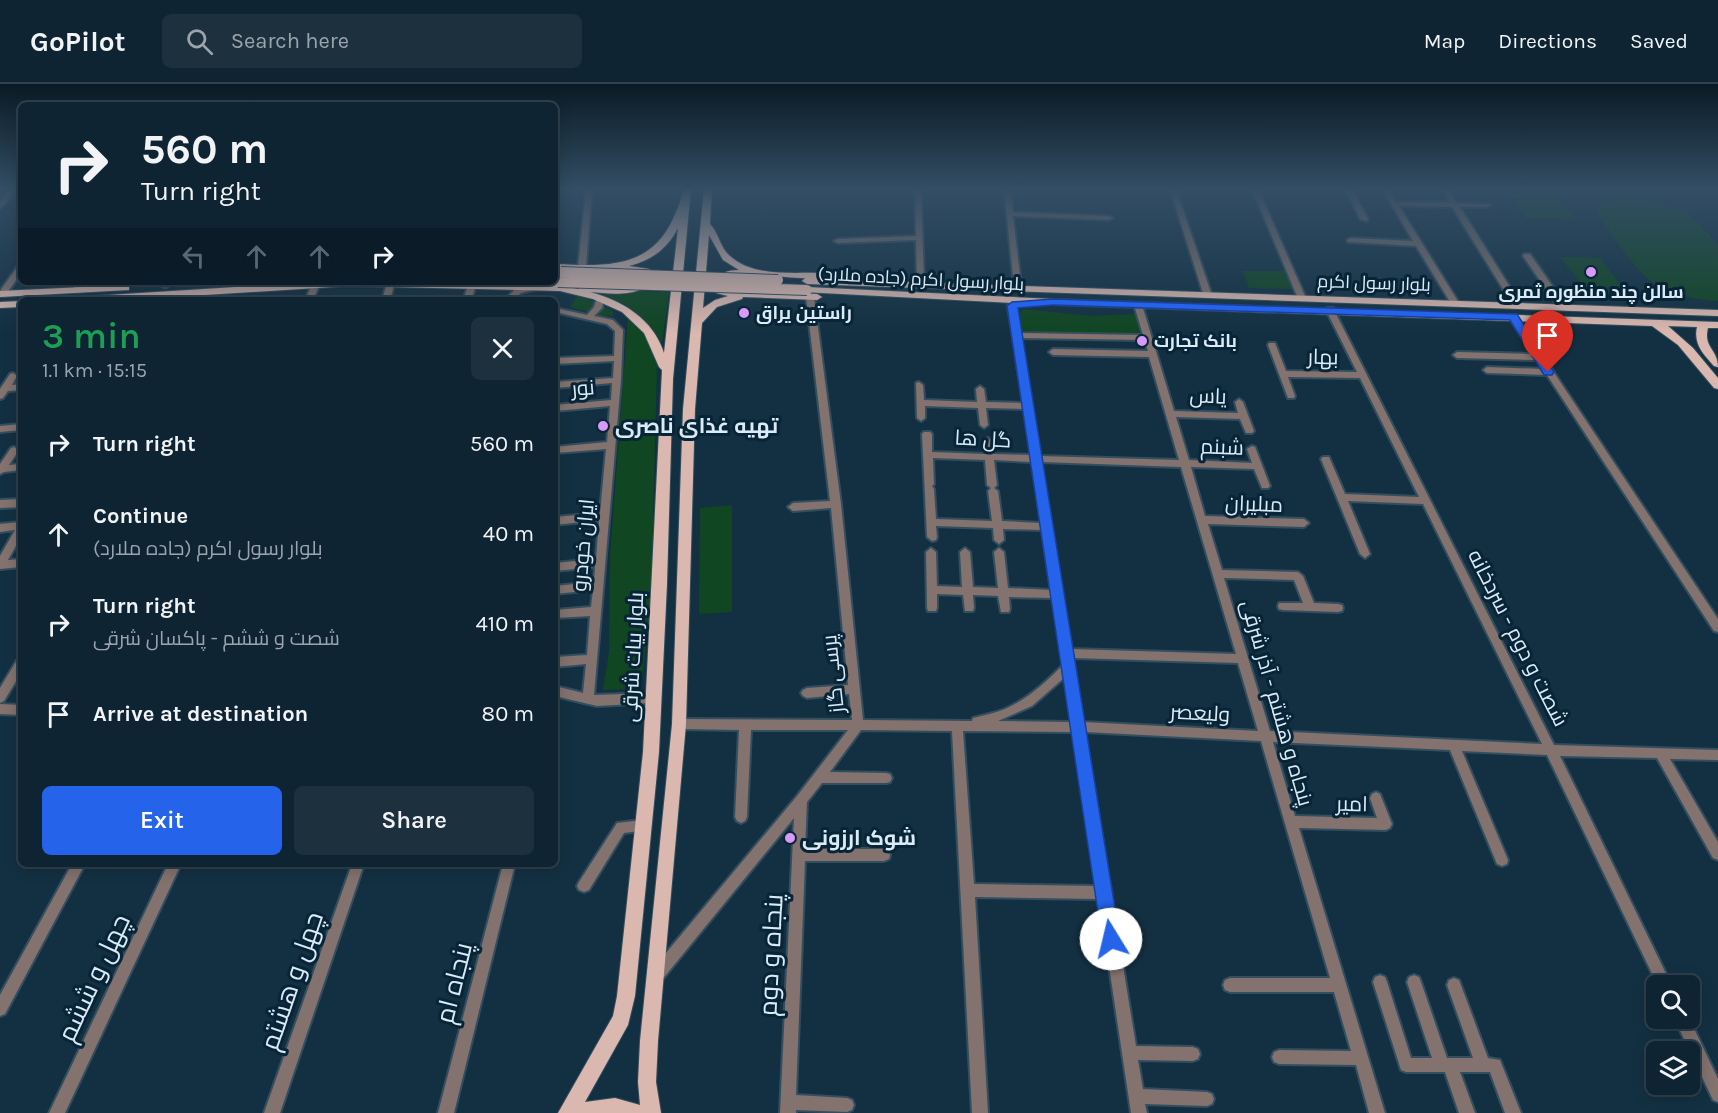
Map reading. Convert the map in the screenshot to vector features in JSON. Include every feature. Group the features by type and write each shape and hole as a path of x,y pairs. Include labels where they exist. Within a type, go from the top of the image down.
{"main road":[{"path":"599,267 622,264 641,258 658,247 667,237"},
{"name":"بلوار بیات شرقی","path":"568,1113 622,1019 651,752 667,379 674,291 681,237"},
{"path":"651,1113 647,1082 679,724 689,409 705,237"},
{"path":"714,237 727,259 761,273"},
{"path":"558,277 582,267 599,267 642,270 649,273 651,277 645,287 631,290 558,277"},
{"path":"757,295 720,291 717,281 724,275 733,273 761,273 1017,284 1051,290"},
{"path":"558,277 808,289 1012,306 1053,302"},
{"path":"558,278 633,315 648,329 660,352 667,379"},
{"path":"162,290 194,285"},
{"path":"1,298 78,291 290,285"},
{"path":"390,285 534,287 539,285"},
{"path":"695,326 703,313 716,302 731,297 808,289"},
{"name":"بلوار رسول اکرم (جاده ملارد)","path":"808,289 1028,290"},
{"name":"بلوار رسول اکرم (جاده ملارد)","path":"808,289 1053,302 1718,325"},
{"name":"بلوار رسول اکرم","path":"1028,290 1301,296 1718,313"},
{"path":"1,298 18,303"},
{"path":"1653,322 1667,330 1683,344 1718,385"},
{"path":"1702,345 1699,332 1704,324"},
{"path":"1683,344 1679,335 1688,334 1702,345 1718,364"},
{"path":"660,584 671,587 682,581"},
{"path":"658,606 670,600 682,602"},
{"path":"581,1113 601,1107 621,1107 636,1113"}],"street":[{"path":"582,267 585,237"},
{"path":"1012,237 1017,284"},
{"path":"1189,237 1207,293"},
{"path":"1276,237 1301,296"},
{"path":"1415,237 1455,303"},
{"path":"1474,237 1517,305"},
{"path":"838,241 920,238 921,280"},
{"path":"1351,240 1420,244"},
{"path":"1527,255 1563,307"},
{"path":"1,298 18,272"},
{"path":"387,297 390,285"},
{"path":"468,297 472,285"},
{"path":"512,297 518,291 534,287"},
{"name":"پرسی گاز","path":"655,977 801,800 858,726 836,504 808,289"},
{"path":"558,311 590,316 598,308 600,299"},
{"name":"پنجاه و هشتم - آذر شرقی","path":"1138,305 1377,1113"},
{"path":"1012,306 1139,1113"},
{"name":"شصت و دوم - سردخانه","path":"1330,310 1551,750 1660,975"},
{"name":"ایران خودرو","path":"588,700 617,380 619,330 610,322 590,316"},
{"path":"1513,317 1718,628"},
{"path":"1017,334 1148,338"},
{"name":"بهار","path":"1272,345 1291,396"},
{"path":"1053,352 1153,354"},
{"path":"1457,355 1538,357"},
{"path":"558,362 618,358"},
{"path":"1487,370 1548,372"},
{"name":"بهار","path":"1282,374 1363,375"},
{"path":"3,392 13,376"},
{"path":"558,385 617,380"},
{"path":"919,385 921,418"},
{"path":"3,392 18,388"},
{"path":"980,389 984,425"},
{"name":"یاس","path":"1239,402 1249,431"},
{"name":"نور","path":"558,408 615,403"},
{"path":"920,403 1028,406"},
{"name":"یاس","path":"1171,414 1244,416"},
{"path":"1,424 18,427"},
{"path":"927,434 932,537"},
{"path":"988,441 999,540"},
{"path":"558,450 611,445"},
{"path":"1252,449 1265,486"},
{"path":"1,469 14,450"},
{"name":"گل ها","path":"928,454 989,458 1185,463"},
{"path":"1326,459 1365,554"},
{"name":"شبنم","path":"1185,463 1258,466"},
{"path":"1,469 18,467"},
{"path":"1341,497 1426,501"},
{"path":"0,504 18,502"},
{"path":"794,507 836,504"},
{"path":"558,521 605,516"},
{"name":"مبلیران","path":"1202,520 1304,523"},
{"path":"931,522 1047,527"},
{"path":"0,528 18,527"},
{"path":"18,531 5,549 0,565 18,563"},
{"path":"932,552 932,608"},
{"path":"965,552 969,608"},
{"path":"999,552 1005,609"},
{"path":"558,567 601,562"},
{"path":"1218,574 1298,576 1310,607"},
{"path":"558,590 599,585"},
{"path":"931,590 1057,594"},
{"path":"1283,606 1338,608"},
{"path":"558,614 597,611"},
{"path":"1066,653 1243,659"},
{"path":"558,662 593,659"},
{"path":"980,1113 957,726 1002,716 1025,706 1043,693 1068,667"},
{"path":"0,698 18,668"},
{"path":"807,693 854,688"},
{"path":"558,692 588,700 652,698"},
{"path":"0,709 18,710"},
{"name":"ولیعصر","path":"679,724 1078,727 1551,750 1718,755"},
{"path":"741,817 745,724"},
{"path":"1454,745 1502,860"},
{"path":"1661,754 1718,854"},
{"path":"818,777 886,778"},
{"name":"امیر","path":"1290,822 1386,824 1376,798"},
{"name":"پنجاه و دوم","path":"788,1108 801,800"},
{"path":"584,886 621,827 643,826"},
{"path":"800,855 884,855"},
{"path":"0,1010 77,867"},
{"name":"چهل و ششم","path":"57,1113 174,867"},
{"name":"چهل و هشتم","path":"272,1113 357,867"},
{"name":"پنجاه ام","path":"446,1113 508,867"},
{"path":"968,890 1104,893"},
{"path":"1380,982 1406,1065 1495,1065 1513,1113"},
{"path":"1414,982 1467,1113"},
{"path":"1230,985 1340,985"},
{"path":"1454,985 1483,1065"},
{"path":"1686,1029 1718,1095"},
{"path":"1130,1053 1193,1054"},
{"path":"1279,1057 1361,1058"},
{"path":"1136,1096 1207,1099"},
{"path":"788,1108 846,1105"}],"green space":[{"path":"1614,237 1711,237 1718,245 1718,301 1671,292 1641,273"},
{"name":"سالن چند منظوره ثمری","path":"1560,257 1600,258 1621,286 1607,287 1612,292 1599,292 1596,287 1583,286"},
{"path":"1243,271 1286,271 1293,289 1249,288"},
{"path":"590,290 669,292 662,343 648,324 632,309 613,298"},
{"path":"578,295 613,311 613,316 598,315 570,307"},
{"path":"1023,309 1092,316 1136,314 1141,335 1021,331 1020,312"},
{"path":"628,316 647,338 657,365 651,604 641,689 603,690 609,652 610,556"},
{"path":"732,505 732,612 699,614 700,508"}],"place":[{"name":"سالن چند منظوره ثمری","path":"1591,272"},
{"name":"راستین یراق","path":"744,313"},
{"name":"بانک تجارت","path":"1142,341"},
{"name":"تهیه غذای ناصری","path":"603,426"},
{"name":"شوک ارزونی","path":"790,838"}],"route":[{"path":"1111,939 1012,306 1053,302 1513,317 1548,372"}]}
